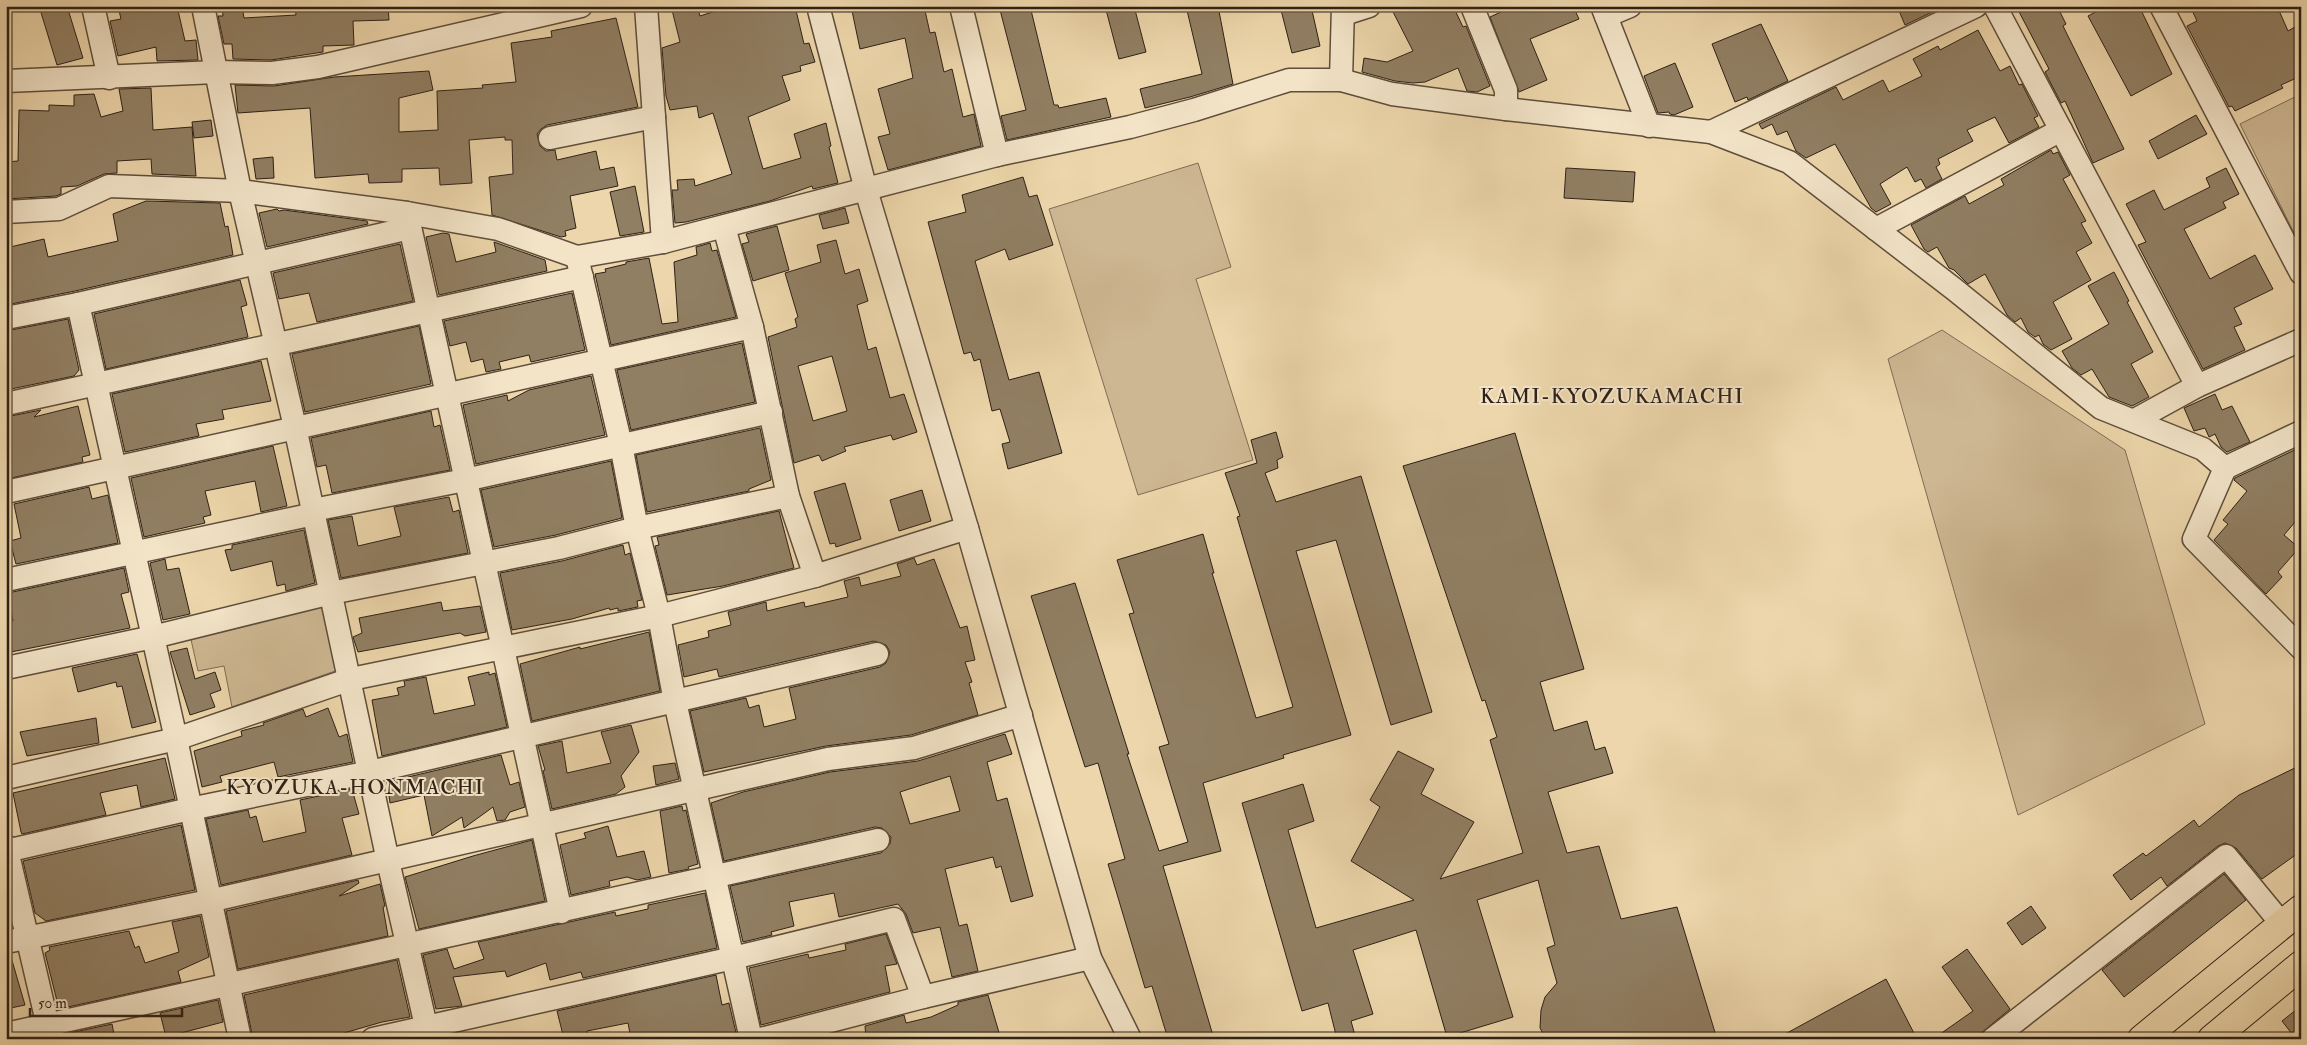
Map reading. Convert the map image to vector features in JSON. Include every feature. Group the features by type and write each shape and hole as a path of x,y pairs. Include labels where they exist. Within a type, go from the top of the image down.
{"highway":[{"path":"2142,1039 2292,916"},
{"path":"2212,1039 2301,965"}],"street":[{"path":"92,6 109,78"},
{"path":"203,6 240,191 314,512 351,679 388,861 428,1033"},
{"path":"6,81 217,72 272,73 318,67 581,6"},
{"path":"646,6 663,242"},
{"path":"818,6 866,190 967,528 1090,958 1130,1039"},
{"path":"961,6 997,155"},
{"path":"1341,80 1343,10 1369,6"},
{"path":"1472,6 1506,90 1506,109"},
{"path":"1630,6 1604,11 1649,126"},
{"path":"1711,132 1976,6"},
{"path":"1995,6 2197,386"},
{"path":"2161,6 2301,273"},
{"path":"6,404 428,311 663,242 997,155 1130,127 1194,110 1289,80 1341,80 1392,94 1711,132 1789,162 2101,408 2135,420 2203,449 2226,468"},
{"path":"550,138 654,117"},
{"path":"1876,229 2061,130"},
{"path":"6,212 59,209 109,186 240,191 408,221 498,229 580,267"},
{"path":"6,318 78,304 257,262 408,221"},
{"path":"408,221 561,912"},
{"path":"724,227 752,327 788,496 815,576"},
{"path":"580,267 621,445 637,528 659,616 674,702 752,1039"},
{"path":"78,304 176,739 209,901 240,1039"},
{"path":"6,492 752,327"},
{"path":"2135,420 2197,386 2301,340"},
{"path":"6,580 771,412"},
{"path":"2301,432 2226,468 2194,539 2301,648"},
{"path":"6,668 153,637 332,593 559,548 637,528 788,496"},
{"path":"6,778 176,739 351,679 659,616 815,576 967,528"},
{"path":"50,1032 7,849 370,772 876,654"},
{"path":"6,942 209,901 828,759 914,748 1021,715"},
{"path":"6,1034 50,1032 227,985 406,943 561,912 878,840"},
{"path":"1993,1039 2226,856 2292,916"},
{"path":"373,1039 428,1033 894,919 923,997"},
{"path":"761,1039 923,997 1090,958"}],"shaded area":[{"path":"2301,94 2301,247 2240,124"},
{"path":"1198,163 1231,267 1196,279 1253,460 1138,495 1049,209"},
{"path":"1942,330 2125,450 2205,724 2018,815 1888,359"},
{"path":"323,605 338,670 232,707 224,666 198,671 190,635"}],"building":[{"path":"39,6 67,6 83,58 57,65"},
{"path":"118,6 177,6 185,41 196,40 198,60 157,61 156,47 118,56 110,21 121,19"},
{"path":"222,6 242,6 244,18 296,15 295,6 388,6 389,20 353,21 354,45 323,46 323,52 271,60 233,59 232,44 224,44 218,16 223,16"},
{"path":"671,6 697,6 700,16 731,6 795,6 804,44 809,43 815,62 800,66 801,71 782,76 790,100 748,117 763,169 801,158 794,134 826,123 831,146 829,147 838,183 813,189 812,186 770,201 686,222 675,223 672,190 678,190 677,180 694,179 695,186 732,174 713,113 699,118 697,106 670,110 666,96 662,48 680,42"},
{"path":"851,6 924,6 930,33 935,32 944,72 952,69 963,117 974,114 981,146 888,170 878,137 890,134 878,89 913,78 905,38 860,49"},
{"path":"999,6 1030,6 1054,105 1058,105 1059,108 1106,98 1111,117 1007,140 1001,116 1026,110"},
{"path":"1105,6 1134,6 1146,52 1119,59"},
{"path":"1186,6 1218,6 1233,84 1145,108 1140,89 1202,74"},
{"path":"1280,6 1311,6 1320,46 1292,53"},
{"path":"1390,6 1453,6 1463,27 1466,26 1490,86 1477,92 1467,91 1458,68 1425,82 1413,83 1395,81 1362,72 1364,58 1387,62 1413,51"},
{"path":"1499,6 1573,6 1579,19 1530,39 1547,80 1519,92 1490,17 1501,12"},
{"path":"1897,6 1945,6 1905,25"},
{"path":"2016,6 2057,6 2066,24 2063,26 2124,149 2093,163 2065,101 2061,103 2045,72 2049,69"},
{"path":"2107,6 2139,6 2172,74 2131,96 2088,16"},
{"path":"2190,6 2277,6 2288,31 2295,27 2301,40 2301,76 2281,85 2283,88 2235,111 2232,106 2229,107 2187,26 2197,21"},
{"path":"616,18 638,107 547,125 537,134 540,146 546,151 555,150 557,160 596,151 600,170 614,167 618,186 570,196 576,228 565,231 566,236 561,237 492,215 489,177 513,174 512,140 505,140 505,137 469,140 472,183 440,185 439,168 402,169 402,182 369,183 368,174 315,178 310,108 238,113 235,85 274,86 334,77 429,71 433,90 399,98 399,132 438,130 437,91 483,88 482,85 516,82 511,43 552,37 551,31"},
{"path":"1761,24 1788,81 1748,100 1747,97 1735,102 1712,44"},
{"path":"1978,30 2000,71 2010,66 2019,85 2022,84 2038,116 2034,118 2039,127 2009,143 1995,117 1967,130 1973,141 1938,159 1940,164 1936,167 1942,179 1926,188 1921,179 1915,182 1907,167 1880,184 1891,204 1876,212 1871,208 1835,144 1806,158 1796,151 1787,131 1777,135 1772,124 1762,129 1759,124 1836,87 1843,100 1883,80 1889,92 1922,76 1913,59 1938,46 1940,50"},
{"path":"1675,63 1693,107 1674,115 1669,112 1658,113 1644,76"},
{"path":"151,88 153,130 192,127 196,176 152,174 151,159 117,161 117,173 104,174 77,186 61,187 61,194 56,196 6,199 6,162 18,161 19,110 49,111 49,105 74,106 74,95 94,94 101,117 123,111 119,89"},
{"path":"2196,115 2207,134 2158,159 2149,141"},
{"path":"211,120 213,136 194,138 192,122"},
{"path":"2051,150 2053,154 2058,152 2070,175 2063,179 2086,221 2081,223 2092,243 2076,252 2091,280 2053,302 2072,339 2051,350 2043,344 2039,335 2035,337 2028,332 2021,318 2015,322 2007,315 1985,274 1968,284 1954,270 1949,268 1937,247 1928,252 1924,249 1911,225 1965,196 1969,204 2004,185 2001,179"},
{"path":"273,157 274,178 256,179 253,159"},
{"path":"1566,168 1635,172 1633,202 1564,198"},
{"path":"2226,168 2239,194 2223,202 2226,208 2184,229 2210,279 2255,255 2273,289 2234,308 2242,324 2234,327 2245,350 2203,369 2138,245 2146,242 2126,204 2154,190 2164,210 2210,187 2206,178"},
{"path":"1023,177 1029,197 1037,195 1053,245 1009,260 1005,249 975,261 1009,380 1039,372 1062,453 1008,469 1002,444 1010,442 1000,409 992,411 980,359 974,361 971,352 964,354 928,222 966,212 962,195"},
{"path":"635,186 644,232 620,236 610,192"},
{"path":"146,201 220,203 225,227 228,226 233,255 6,305 6,248 44,239 48,257 118,241 113,214"},
{"path":"845,208 849,223 823,229 819,215"},
{"path":"277,209 279,211 284,210 367,221 368,224 267,247 259,213"},
{"path":"777,226 789,270 753,281 742,244 749,242 746,234"},
{"path":"443,233 449,234 456,262 496,252 494,242 545,260 547,271 439,295 426,237"},
{"path":"836,240 845,274 859,269 868,301 857,305 868,350 876,347 890,398 904,394 917,432 893,440 891,435 844,447 846,451 822,461 819,455 794,463 768,337 797,327 795,319 798,317 785,273 821,262 817,245","holes":["832,356 847,411 813,421 798,366"]},
{"path":"710,243 712,251 717,250 736,317 611,345 595,274 606,272 605,269 626,264 626,262 649,258 662,324 678,322 674,262 697,255 696,247"},
{"path":"400,244 413,301 317,322 309,293 279,299 273,273"},
{"path":"2114,272 2153,352 2131,364 2149,397 2132,406 2109,397 2092,369 2081,375 2072,368 2062,351 2109,324 2088,286"},
{"path":"240,280 247,305 241,307 248,337 106,369 94,314"},
{"path":"572,293 585,350 531,362 529,355 499,362 501,369 486,372 483,359 471,362 466,342 450,346 444,321"},
{"path":"68,319 79,370 74,376 6,390 6,331"},
{"path":"419,326 431,384 305,412 292,354"},
{"path":"742,343 755,402 631,430 617,370"},
{"path":"261,361 271,401 222,410 224,419 196,424 199,436 125,452 112,394"},
{"path":"591,376 605,435 476,464 463,405 507,395 508,401 529,390"},
{"path":"2215,394 2222,410 2232,406 2250,442 2227,452 2221,447 2215,434 2209,437 2205,428 2194,431 2184,408"},
{"path":"78,406 90,455 82,457 83,462 11,478 6,463 6,417 41,410 34,417"},
{"path":"431,411 434,427 440,425 450,470 332,493 326,465 317,467 311,438"},
{"path":"760,428 771,480 749,489 749,491 647,512 636,455"},
{"path":"1276,432 1283,457 1277,460 1278,468 1265,473 1276,502 1361,476 1432,712 1391,725 1336,540 1296,551 1351,735 1283,755 1284,758 1203,783 1221,851 1163,866 1214,1039 1168,1039 1152,986 1145,988 1108,864 1125,859 1098,763 1085,767 1031,596 1075,583 1129,754 1127,754 1159,851 1188,842 1159,747 1169,744 1129,614 1134,613 1117,560 1203,534 1214,573 1212,573 1256,718 1293,707 1237,517 1240,516 1225,473 1257,463 1251,440"},
{"path":"1515,433 1584,669 1540,682 1554,731 1587,721 1595,750 1605,747 1613,773 1548,792 1567,853 1599,846 1621,919 1677,907 1717,1039 1546,1039 1540,1028 1541,1010 1545,997 1557,983 1547,948 1555,945 1538,880 1477,900 1513,1017 1447,1037 1416,930 1353,950 1373,1014 1351,1021 1356,1039 1337,1039 1328,1003 1302,1011 1242,803 1303,784 1314,821 1288,830 1316,928 1414,900 1351,861 1380,807 1370,800 1398,751 1434,769 1421,794 1474,822 1440,879 1523,853 1490,740 1497,737 1485,700 1482,701 1403,466"},
{"path":"273,446 287,506 261,512 255,481 205,491 211,515 203,517 205,523 144,537 131,478"},
{"path":"2301,447 2301,515 2284,535 2299,548 2278,572 2282,577 2266,594 2214,540 2228,524 2223,520 2247,491 2234,480 2235,478"},
{"path":"611,461 622,518 556,535 494,547 481,490"},
{"path":"845,483 861,539 836,547 835,543 830,544 814,492"},
{"path":"89,487 92,499 108,495 118,543 16,564 10,541 21,538 14,504"},
{"path":"922,490 931,521 899,531 890,500"},
{"path":"449,497 453,512 459,510 468,553 341,578 328,520 352,516 358,546 401,536 394,507"},
{"path":"779,511 794,568 723,586 667,595 655,546 659,545 657,537"},
{"path":"304,530 315,583 286,591 285,584 277,586 272,561 231,571 225,550 232,549 232,545"},
{"path":"623,545 625,555 630,553 642,600 637,601 638,607 618,611 618,608 610,610 609,608 572,619 512,630 500,573 562,561"},
{"path":"914,558 917,565 934,559 960,628 967,626 975,660 965,662 972,682 969,683 978,715 911,735 826,746 704,772 690,711 746,698 749,708 759,705 764,727 796,719 789,688 880,667 886,663 890,652 886,645 874,641 719,677 717,669 684,677 678,645 709,637 708,631 731,625 728,612 766,602 767,611 804,602 805,607 848,597 844,581 859,577 861,586 901,576 897,564"},
{"path":"165,559 167,570 179,568 190,614 163,620 150,563"},
{"path":"124,568 129,592 121,594 130,628 6,653 6,622 13,621 8,593"},
{"path":"441,602 443,611 480,606 486,632 465,636 460,633 358,652 353,637 362,633 359,618"},
{"path":"649,632 660,691 532,721 520,664 580,647 580,649"},
{"path":"187,648 195,679 215,672 221,690 210,694 215,707 190,715 170,652"},
{"path":"137,654 156,722 132,728 122,686 117,687 116,682 78,692 72,668"},
{"path":"489,672 489,675 495,673 507,727 382,756 372,700 399,695 397,688 405,686 404,681 426,677 434,714 475,705 468,677"},
{"path":"328,708 339,737 347,734 353,762 278,777 274,762 220,776 222,782 202,787 194,751 242,736 241,731 264,725 263,723 303,709 306,717"},
{"path":"96,718 99,743 27,756 20,732"},
{"path":"631,725 639,752 621,776 625,787 616,794 552,809 543,771 545,770 538,746 562,741 567,773 611,763 601,732"},
{"path":"1005,734 1012,754 987,762 997,801 1007,798 1033,896 1011,902 1001,866 996,868 993,857 945,869 959,926 967,924 978,971 952,977 940,927 913,933 906,914 898,904 839,917 834,893 789,902 794,926 771,932 772,935 743,942 730,886 881,853 890,844 891,837 882,828 875,827 724,861 711,803 743,792 830,772 918,761","holes":["950,776 960,811 910,824 900,792"]},
{"path":"501,755 510,785 519,782 525,807 510,812 505,820 497,821 493,807 464,828 462,817 432,836 424,795 390,803 387,782"},
{"path":"165,758 175,799 141,807 137,785 100,793 106,815 22,834 13,793"},
{"path":"675,763 679,779 656,785 653,766"},
{"path":"2301,765 2301,851 2262,879 2236,848 2225,843 2218,846 2167,886 2161,877 2131,900 2113,875 2143,853 2146,856 2194,820 2199,827 2239,795"},
{"path":"352,789 359,814 342,818 352,855 221,885 206,819 248,810 250,818 256,816 263,842 306,832 300,800"},
{"path":"682,806 683,811 686,810 698,864 688,867 689,869 669,873 660,811"},
{"path":"181,825 195,890 46,921 35,913 23,861"},
{"path":"608,826 617,857 644,851 651,877 637,880 627,877 609,881 610,886 571,895 560,845 586,838 584,833"},
{"path":"532,840 545,901 419,929 405,877"},
{"path":"2224,874 2246,900 2124,997 2102,970"},
{"path":"358,880 359,883 339,896 380,884 385,906 383,907 388,936 238,969 226,911"},
{"path":"705,893 717,948 583,978 581,972 550,980 546,963 507,977 505,971 453,977 462,1006 436,1009 423,955 447,949 454,969 484,959 478,942 615,912 616,916 648,909 648,905"},
{"path":"2031,906 2046,928 2022,945 2007,923"},
{"path":"200,916 209,957 178,971 181,982 59,1009 45,953 50,950 49,947 129,931 135,948 139,946 145,963 179,952 172,922"},
{"path":"886,934 897,964 885,966 890,992 761,1025 749,968 808,954 809,958 846,950 845,944"},
{"path":"1967,949 2010,1009 1974,1039 1933,1039 1973,1011 1942,967"},
{"path":"11,957 25,1005 6,1009 6,958"},
{"path":"397,960 410,1017 382,1022 344,1033 344,1036 334,1039 253,1039 244,995"},
{"path":"716,975 722,1005 729,1003 737,1037 726,1039 631,1039 628,1023 587,1031 589,1039 564,1039 557,1011"},
{"path":"1886,979 1917,1039 1776,1039"},
{"path":"988,995 1000,1036 989,1039 866,1039 865,1026 904,1015 906,1023 931,1017 958,1005 958,1002"},
{"path":"218,1000 223,1022 166,1037 160,1013"},
{"path":"2301,1006 2301,1039 2296,1039 2282,1021"},
{"path":"112,1024 115,1039 66,1039 65,1034"}],"district":[{"name":"KAMI-KYOZUKAMACHI","path":"1612,396"},
{"name":"KYOZUKA-HONMACHI","path":"355,787"}]}
